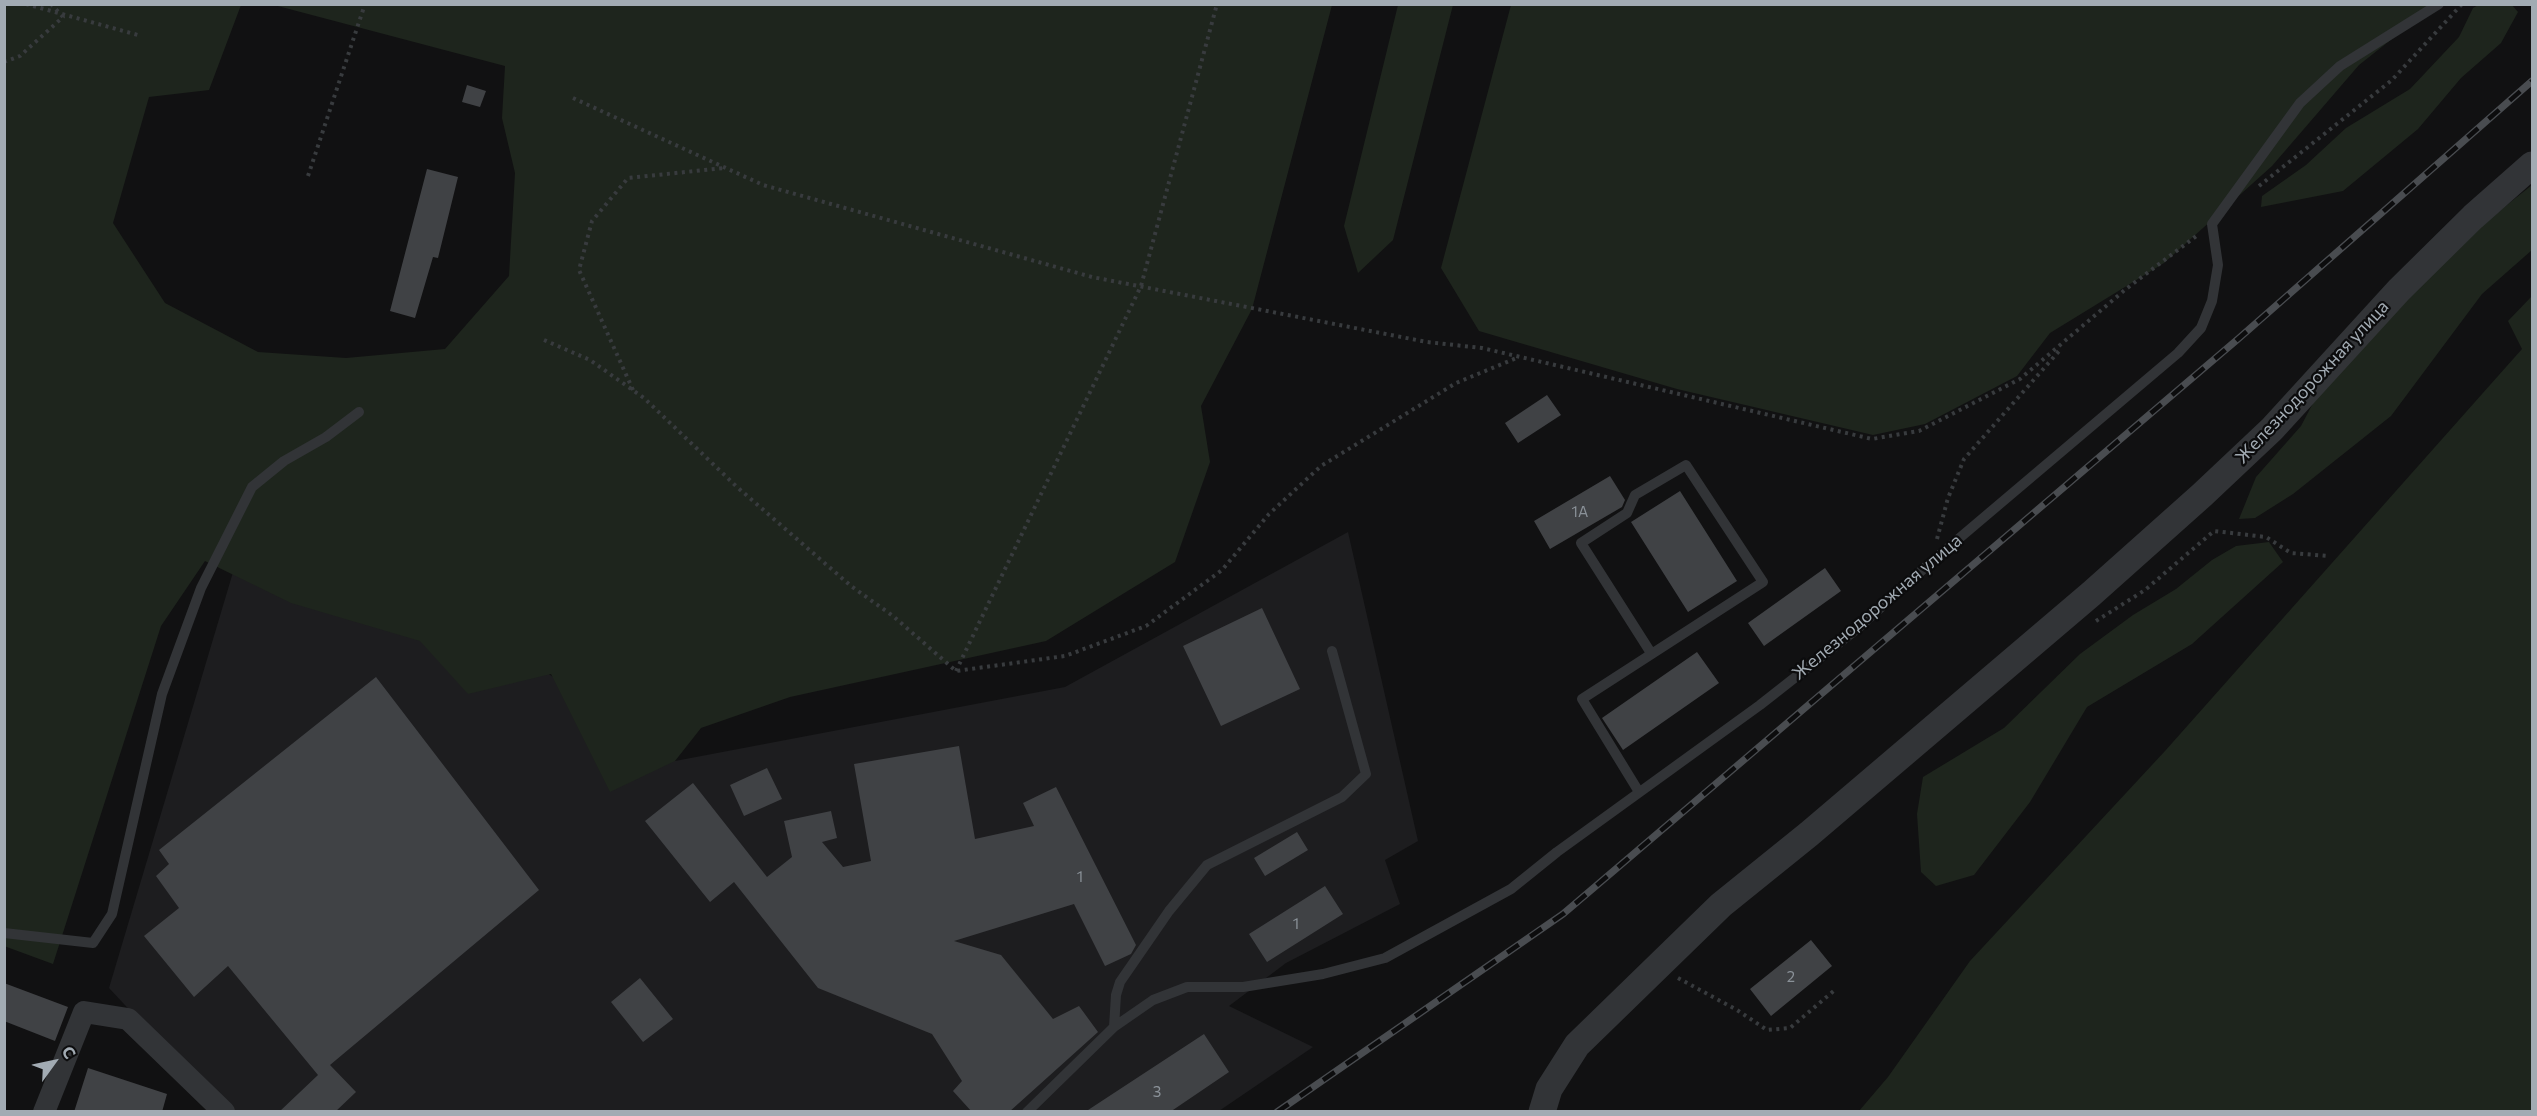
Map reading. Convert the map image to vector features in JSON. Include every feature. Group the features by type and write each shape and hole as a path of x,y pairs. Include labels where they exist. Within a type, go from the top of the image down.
{"street":[{"name":"Железнодорожная улица","path":"1542,1112 1549,1089 1577,1045 1721,905 1809,834 2091,594 2202,495 2272,429 2398,290 2473,217 2532,165"},
{"path":"44,1112 84,1012 128,1019 224,1112"}],"lane":[{"path":"2212,224 2300,103 2340,66 2439,4"},
{"name":"Железнодорожная улица","path":"1027,1112 1114,1027 1153,1000 1187,987 1243,987 1323,974 1385,958 1511,889 1639,792 1760,705 1858,628 1930,562 2178,353 2201,328 2212,301 2218,265 2212,224"},
{"path":"4,933 93,943 112,914 162,694 201,588 246,497 252,487 285,460 326,437 359,412"},
{"path":"1639,792 1582,699 1763,582 1686,465 1635,495 1628,513 1581,543 1651,653"},
{"path":"1114,1027 1116,995 1120,982 1169,911 1207,865 1342,797 1366,774 1332,651"}],"path":[{"path":"26,4 63,17 138,35"},
{"path":"51,4 63,17"},
{"path":"308,176 365,4"},
{"path":"956,671 1142,286 1217,4"},
{"path":"2255,190 2392,80 2462,4"},
{"path":"4,62 20,56 63,17"},
{"path":"573,98 763,185 1092,277 1427,342 1482,348 1521,356 1872,439 1919,431 2020,378 2062,345 2087,321 2212,224"},
{"path":"633,390 579,270 592,221 628,178 727,167"},
{"path":"1930,562 1948,498 1964,459 2087,321"},
{"path":"544,340 590,360 633,390 737,487 842,579 893,616 956,671 1065,656 1146,626 1222,570 1269,514 1321,466 1456,383 1521,356"},
{"path":"2092,624 2145,590 2214,531 2266,537 2291,553 2329,556"},
{"path":"1673,974 1737,1010 1767,1030 1790,1028 1836,989"}],"shaded area":[{"path":"2480,4 2512,5 2518,12 2501,43 2461,78 2418,129 2343,191 2261,207 2262,196 2306,165 2346,128 2410,89 2459,37 2473,8"},
{"path":"4,5 241,5 209,90 149,97 113,223 165,303 258,352 346,358 445,349 509,276 515,173 502,118 505,66 274,5 1332,5 1252,309 1201,406 1210,462 1175,562 1046,641 790,697 701,728 675,761 610,792 551,674 468,694 420,641 291,603 205,561 161,626 53,964 4,946"},
{"path":"1398,5 1453,5 1393,240 1358,273 1344,226"},
{"path":"1511,5 2441,5 2421,16 2359,65 2272,166 2164,263 2050,333 2017,376 1925,424 1873,435 1677,389 1479,331 1441,268"},
{"path":"2532,185 2532,250 2482,294 2391,416 2293,494 2255,518 2239,519 2256,477 2301,426 2333,365 2448,252"},
{"path":"2532,296 2532,1111 1859,1111 1888,1077 1970,961 2165,751 2522,349 2508,321"},
{"path":"245,532 482,628 675,761 1065,687 1348,532 1418,841 1385,860 1400,904 1286,963 1229,1006 1313,1047 1219,1111 224,1111 109,988"},
{"path":"2269,542 2283,562 2192,644 2087,707 2030,802 1974,875 1936,886 1921,872 1917,814 1923,777 2004,728 2080,654 2133,615 2176,589 2212,560 2236,546"}],"building":[{"path":"467,85 486,91 480,107 462,102"},
{"path":"427,169 458,177 438,258 433,257 415,318 390,311"},
{"path":"1547,395 1561,415 1518,443 1505,423"},
{"path":"1610,476 1625,500 1622,507 1550,549 1534,521"},
{"path":"1680,491 1737,581 1688,612 1631,522"},
{"path":"1825,568 1841,591 1764,646 1748,623"},
{"path":"1262,608 1300,689 1221,726 1183,646"},
{"path":"1697,652 1719,683 1623,750 1602,718"},
{"path":"376,677 539,890 330,1065 356,1092 335,1112 279,1112 318,1075 228,966 194,997 144,936 179,908 156,876 169,864 159,850"},
{"path":"959,746 975,839 1034,826 1023,803 1056,787 1136,945 1131,954 1105,966 1074,904 954,941 1001,955 1053,1019 1079,1006 1098,1032 1009,1112 972,1112 953,1091 962,1081 932,1034 818,988 734,882 710,902 645,821 693,783 767,877 792,857 784,821 831,811 837,838 822,842 843,867 871,861 854,764"},
{"path":"767,768 782,799 744,816 730,785"},
{"path":"1297,832 1308,850 1265,876 1254,858"},
{"path":"1325,886 1343,914 1267,962 1249,934"},
{"path":"1811,940 1832,966 1771,1016 1750,989"},
{"path":"640,978 673,1019 643,1042 611,1002"},
{"path":"4,983 68,1007 55,1041 4,1021"},
{"path":"1204,1034 1229,1072 1170,1112 1085,1112"},
{"path":"88,1068 167,1094 162,1112 74,1112"}],"railway":[{"path":"1277,1112 1563,914 2238,339 2532,81"}]}
